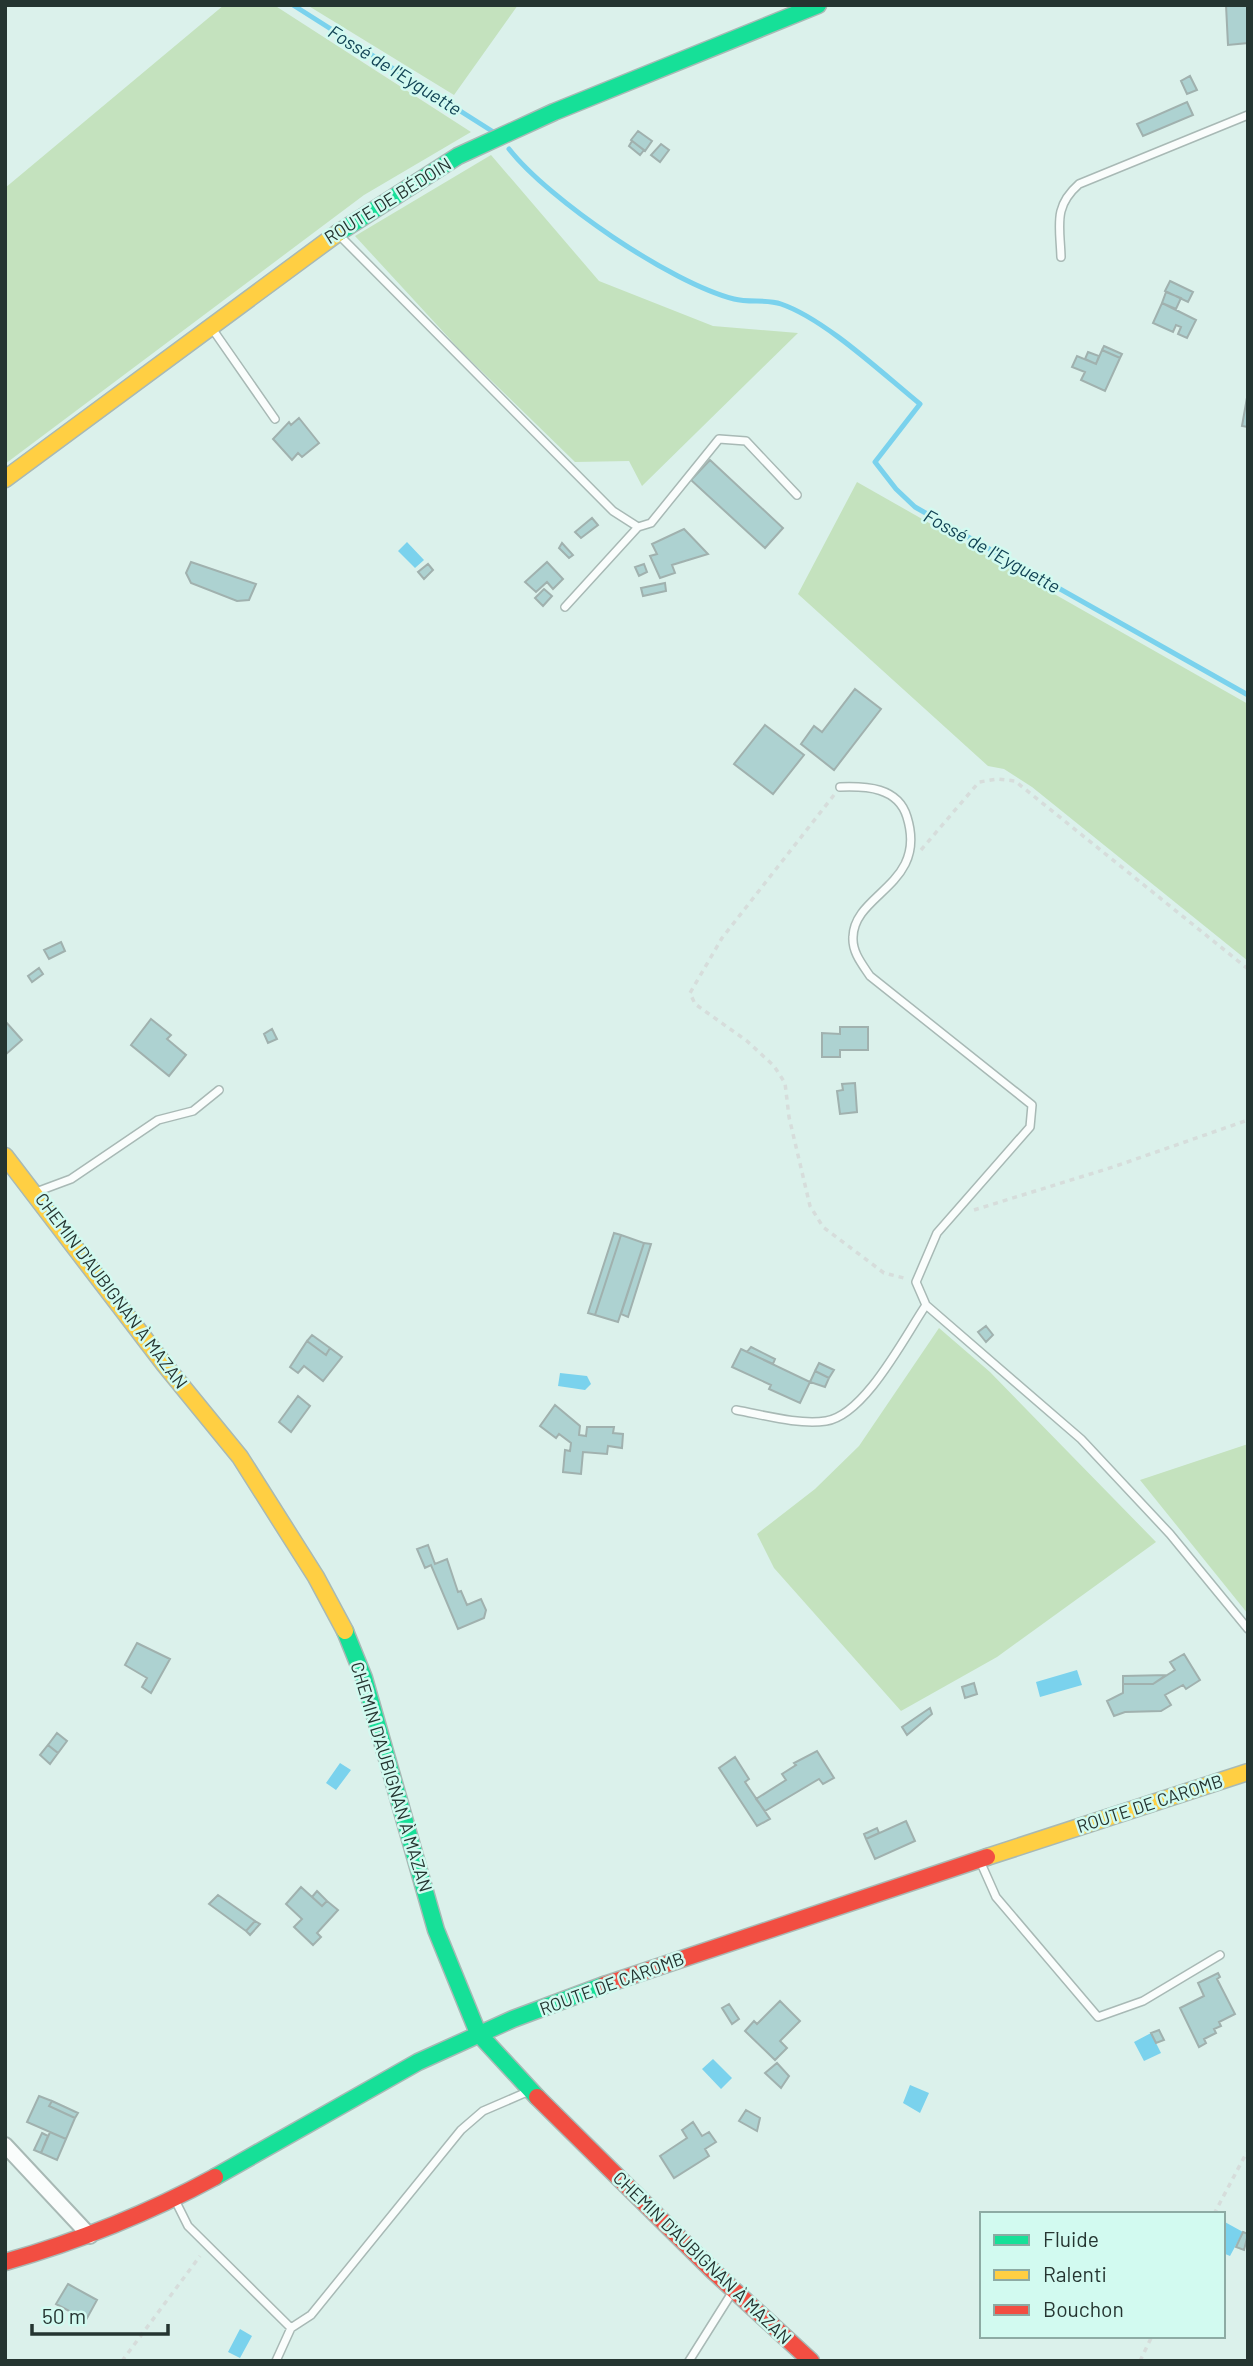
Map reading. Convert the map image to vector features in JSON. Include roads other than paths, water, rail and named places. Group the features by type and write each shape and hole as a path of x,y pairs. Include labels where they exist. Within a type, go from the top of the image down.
{"main road":[{"name":"ROUTE DE BÉDOIN","path":"5,479 337,233 404,188 491,140 818,5"},
{"name":"CHEMIN D'AUBIGNAN À MAZAN","path":"5,1156 164,1364 240,1457 291,1535 345,1630 364,1678 436,1930 478,2033 531,2091 733,2290 811,2361"},
{"name":"ROUTE DE CAROMB","path":"5,2262 47,2253 174,2197 408,2066 478,2033 593,1989 1248,1772"}],"street":[{"path":"5,2145 90,2236"}],"lane":[{"path":"1061,257 1060,206 1079,184 1248,116"},
{"path":"337,233 613,511 638,527"},
{"path":"211,326 275,419"},
{"path":"565,607 638,527 651,523 719,439 746,441 797,495"},
{"path":"840,787 867,786 892,794 906,811 913,837 902,872 862,915 852,936 856,956 870,976 1032,1105 1030,1126 937,1233 916,1282 926,1305 1081,1439 1170,1534 1248,1629"},
{"path":"35,1192 71,1180 158,1120 193,1111 219,1090"},
{"path":"736,1410 799,1420 829,1421 861,1401 926,1305"},
{"path":"979,1860 996,1898 1098,2017 1143,2001 1220,1955"},
{"path":"276,2361 291,2328 311,2315 461,2130 483,2111 531,2091"},
{"path":"174,2197 188,2226 291,2328"},
{"path":"688,2361 733,2290"}],"water":[{"path":"407,542 424,560 415,568 398,551"},
{"path":"560,1373 587,1376 591,1384 585,1390 558,1386"},
{"path":"1077,1670 1082,1685 1040,1697 1036,1682"},
{"path":"340,1763 351,1770 336,1790 326,1783"},
{"path":"1151,2033 1161,2053 1144,2061 1134,2042"},
{"path":"713,2059 732,2078 721,2089 702,2069"},
{"path":"910,2085 929,2093 920,2113 903,2103"},
{"path":"1225,2222 1243,2232 1230,2256 1225,2254"},
{"path":"240,2329 252,2336 240,2358 228,2352"}],"waterway":[{"name":"Fossé de l'Eyguette","path":"293,5 495,133"},
{"name":"Fossé de l'Eyguette","path":"509,149 552,192 581,215 646,258 708,290 734,299 781,304 798,311 835,334 920,404 875,462 896,489 915,507 1248,695"}]}
